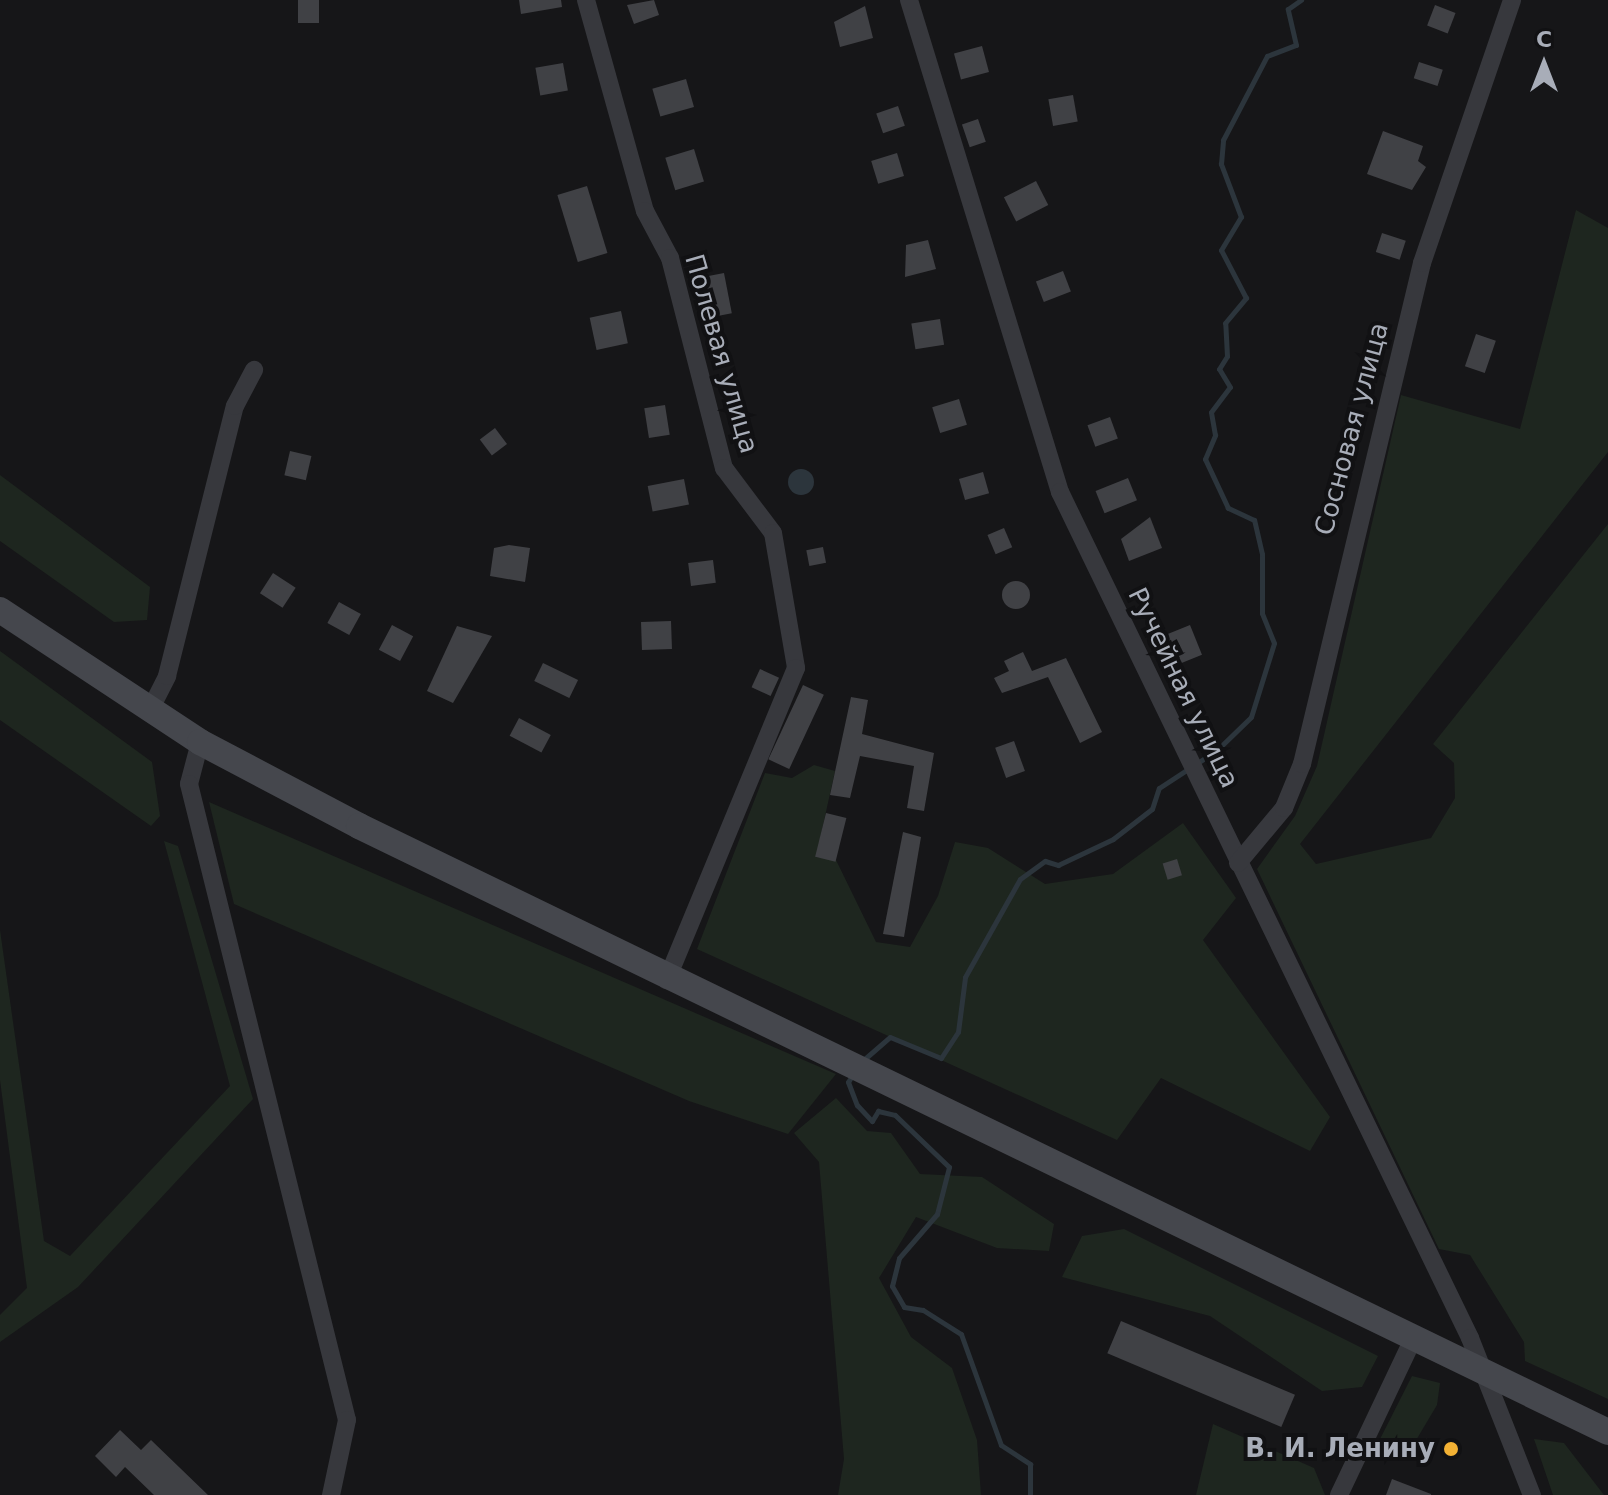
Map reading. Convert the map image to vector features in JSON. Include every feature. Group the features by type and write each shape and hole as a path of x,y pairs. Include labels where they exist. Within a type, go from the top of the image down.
{"main road":[{"path":"0,610 200,742 667,980 1608,1432"}],"street":[{"name":"Полевая улица","path":"586,0 645,211 670,258 724,468 773,533 796,668 667,980"},
{"name":"Ручейная улица","path":"909,0 1060,492 1483,1371 1532,1495"},
{"name":"Сосновая улица","path":"1238,863 1284,808 1302,764 1422,263 1512,0"},
{"path":"150,710 167,676 235,406 254,370"},
{"path":"200,742 189,784 347,1420 331,1495"},
{"path":"1339,1495 1414,1337"}],"shaded area":[{"path":"1576,210 1608,228 1608,452 1300,844 1316,864 1431,838 1455,798 1454,763 1433,744 1608,524 1608,1399 1525,1361 1524,1342 1470,1255 1439,1249 1257,869 1295,816 1317,766 1401,395 1520,429"},
{"path":"801,469 810,473 814,482 810,491 801,495 792,491 788,482 792,473"},
{"path":"0,475 150,587 147,620 114,622 0,541"},
{"path":"0,651 152,762 160,816 151,826 0,720"},
{"path":"814,765 835,771 816,857 836,860 876,942 910,947 938,896 955,842 988,848 1045,884 1113,874 1183,823 1236,898 1203,940 1330,1117 1310,1151 1161,1078 1117,1140 697,949 765,773 792,778"},
{"path":"209,802 836,1074 788,1134 689,1101 234,904"},
{"path":"164,841 178,846 253,1099 78,1287 0,1342 0,1315 27,1288 0,1080 0,930 44,1241 70,1256 230,1086"},
{"path":"836,1098 867,1131 891,1133 920,1174 982,1177 1054,1224 1049,1251 997,1248 916,1217 879,1278 911,1337 952,1368 977,1440 981,1495 838,1495 844,1459 819,1162 794,1133"},
{"path":"1124,1229 1378,1356 1362,1387 1322,1391 1210,1316 1062,1277 1082,1236"},
{"path":"1412,1376 1440,1383 1437,1405 1412,1447 1394,1452 1379,1441"},
{"path":"1213,1424 1314,1468 1325,1495 1196,1495"},
{"path":"1534,1439 1564,1443 1604,1495 1553,1495"}],"building":[{"path":"298,0 319,0 319,23 298,23"},
{"path":"519,0 561,0 562,7 521,14"},
{"path":"654,0 659,15 634,24 627,5"},
{"path":"1435,5 1456,13 1448,33 1427,26"},
{"path":"865,6 873,38 840,47 834,22"},
{"path":"982,46 989,72 961,80 954,54"},
{"path":"1419,62 1443,70 1438,86 1414,78"},
{"path":"563,63 568,91 540,95 535,68"},
{"path":"686,79 694,107 660,117 652,89"},
{"path":"1073,95 1078,122 1053,126 1048,99"},
{"path":"898,106 905,126 883,133 876,113"},
{"path":"978,119 986,142 970,147 962,125"},
{"path":"1383,131 1423,146 1418,161 1426,167 1412,190 1367,174"},
{"path":"694,149 704,182 675,190 665,158"},
{"path":"897,153 904,176 878,184 871,161"},
{"path":"1036,181 1048,205 1016,221 1004,197"},
{"path":"587,186 607,253 578,262 557,195"},
{"path":"1382,233 1406,241 1400,260 1376,252"},
{"path":"928,240 936,269 905,277 906,245"},
{"path":"1063,271 1071,292 1044,302 1036,281"},
{"path":"724,273 732,313 707,318 699,278"},
{"path":"621,311 628,343 597,350 590,318"},
{"path":"940,319 944,345 915,349 911,324"},
{"path":"1476,334 1496,341 1485,373 1465,366"},
{"path":"959,399 967,425 940,433 932,407"},
{"path":"665,405 670,435 649,438 644,408"},
{"path":"1110,417 1118,439 1095,447 1087,425"},
{"path":"495,428 507,444 492,455 480,439"},
{"path":"290,451 311,456 306,480 284,475"},
{"path":"983,472 989,493 965,500 959,479"},
{"path":"1128,478 1137,500 1105,513 1096,491"},
{"path":"684,479 689,505 653,512 648,486"},
{"path":"1150,517 1162,548 1129,561 1121,539"},
{"path":"1004,528 1012,547 996,554 987,535"},
{"path":"509,545 530,548 525,582 490,576 494,548"},
{"path":"823,547 826,563 809,566 806,550"},
{"path":"713,560 716,583 691,586 688,563"},
{"path":"273,573 296,588 283,608 260,593"},
{"path":"1016,581 1026,585 1030,595 1026,605 1016,609 1006,605 1002,595 1006,585"},
{"path":"339,602 361,614 349,635 327,623"},
{"path":"671,621 672,649 642,650 641,622"},
{"path":"392,625 413,636 400,661 379,650"},
{"path":"1190,625 1202,655 1174,666 1162,636"},
{"path":"457,626 492,636 453,703 427,691"},
{"path":"1023,652 1032,671 1066,658 1102,732 1080,743 1048,677 1002,693 994,678 1009,671 1004,661"},
{"path":"543,663 578,680 569,698 534,681"},
{"path":"760,669 779,678 771,696 752,687"},
{"path":"803,685 824,695 789,769 768,759"},
{"path":"851,697 868,700 862,734 934,753 924,811 907,808 914,766 860,756 850,798 830,795"},
{"path":"519,718 551,735 541,753 510,736"},
{"path":"1014,741 1025,771 1006,778 995,748"},
{"path":"826,813 846,818 835,862 815,857"},
{"path":"903,832 921,837 904,937 883,934"},
{"path":"1177,859 1182,875 1168,880 1163,863"},
{"path":"1121,1321 1295,1395 1281,1427 1107,1353"},
{"path":"120,1430 141,1450 151,1440 208,1495 154,1495 125,1467 116,1477 95,1456"},
{"path":"1392,1479 1431,1494 1431,1495 1386,1495"}],"waterway":[{"path":"861,1062 890,1037 941,1058 958,1032 965,977 1020,879 1045,861 1058,865 1113,839 1152,809 1159,788 1217,750 1251,717 1274,643 1262,613 1262,554 1254,520 1228,508 1205,459 1215,435 1211,412 1230,387 1219,369 1227,356 1225,323 1246,298 1221,250 1241,217 1221,164 1223,140 1267,56 1296,45 1288,9 1301,0"},
{"path":"853,1074 848,1082 857,1105 872,1121 878,1111 895,1115 949,1167 937,1214 899,1258 892,1286 904,1307 923,1310 961,1334 1001,1445 1030,1464 1030,1495"}],"place":[{"name":"В. И. Ленину","path":"1451,1449"}]}
